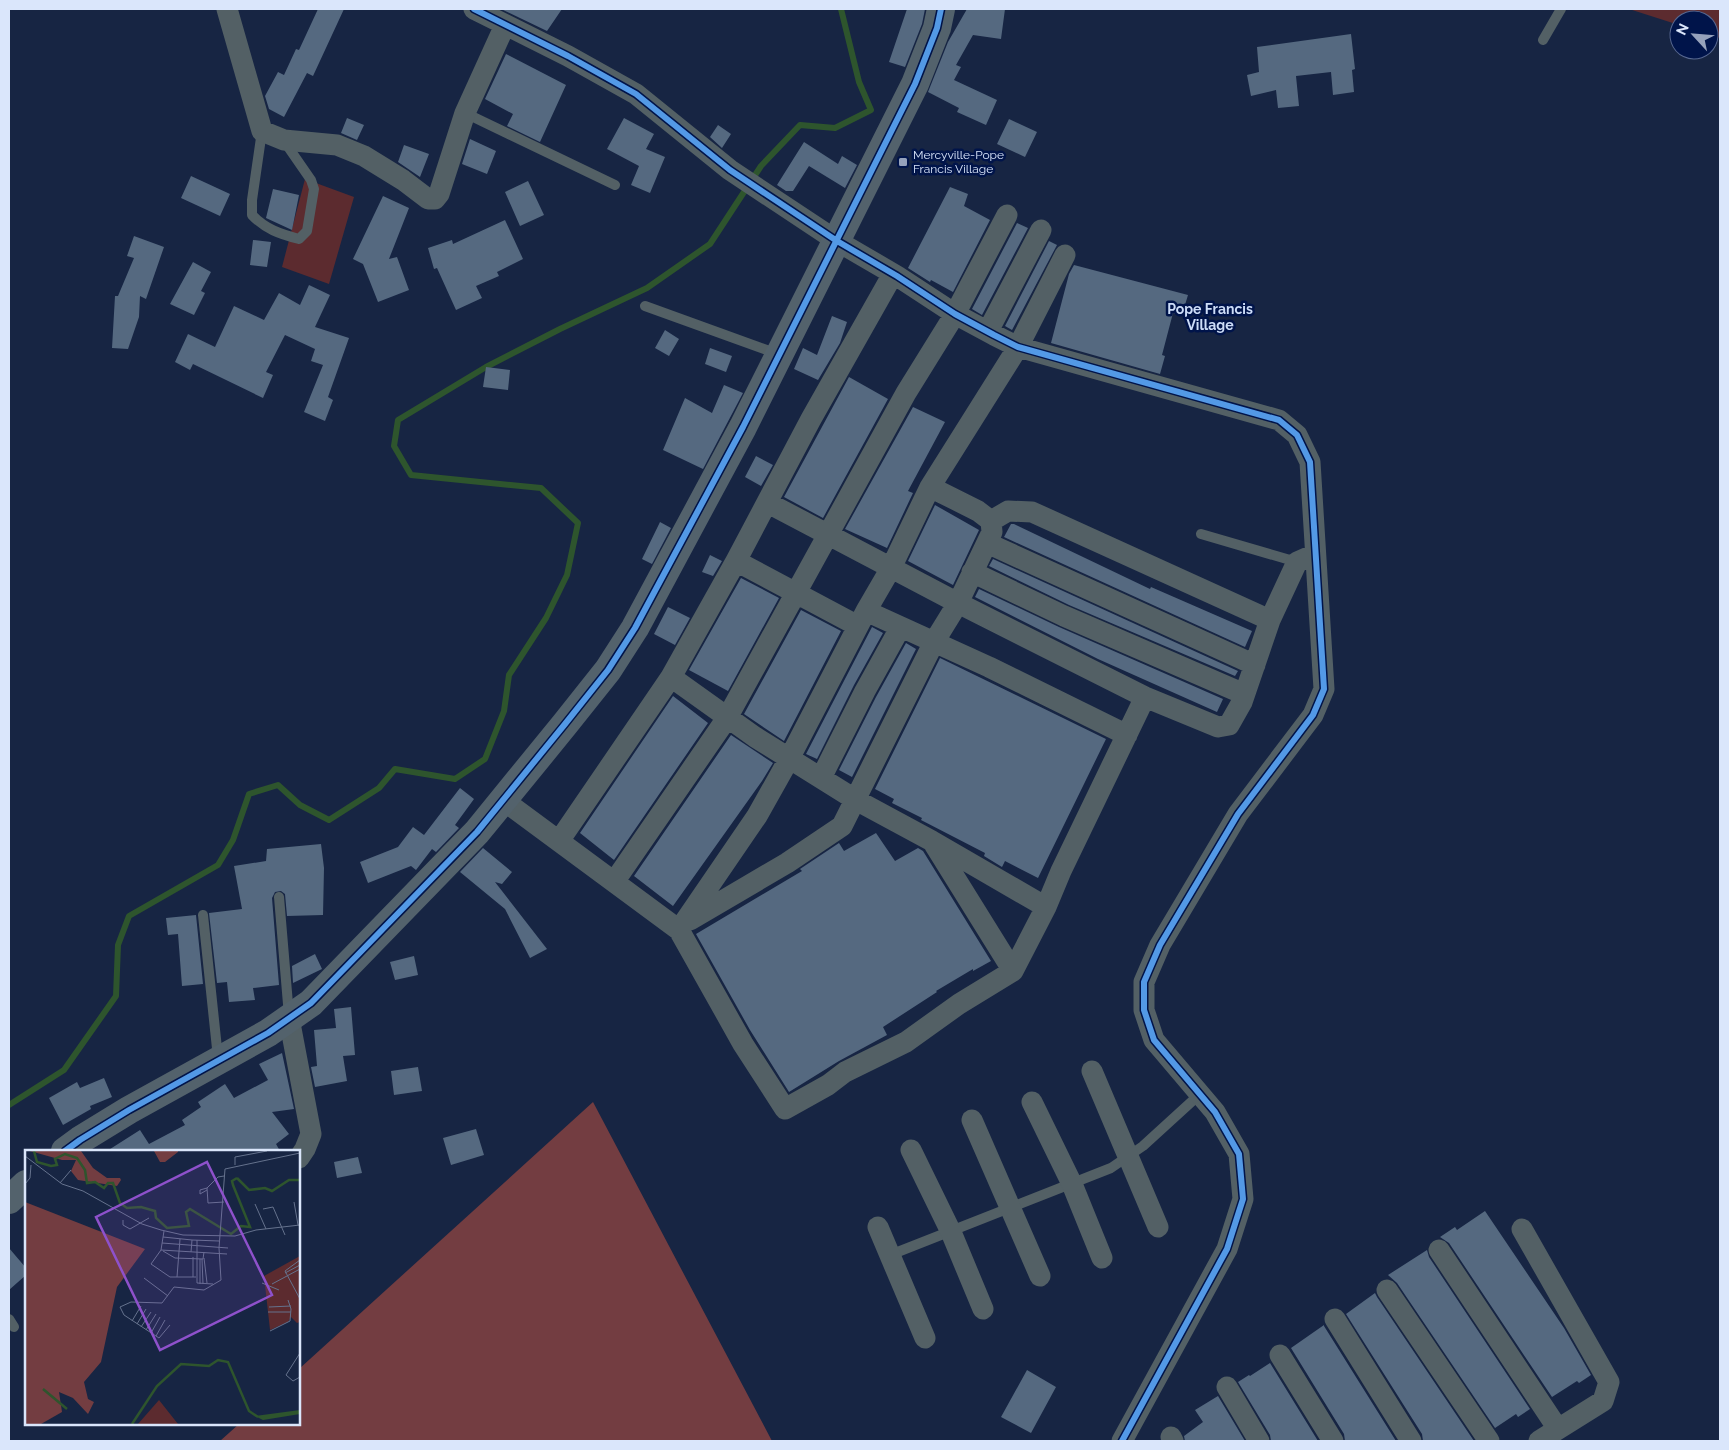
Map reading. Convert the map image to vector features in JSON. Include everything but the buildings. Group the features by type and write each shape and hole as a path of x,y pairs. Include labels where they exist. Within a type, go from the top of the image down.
{"street":[{"path":"227,9 262,132 284,140 337,145 352,151 403,180 428,199 435,198 439,194 465,112 505,25"},
{"path":"474,9 568,56 636,94 730,170 763,190 837,241 955,314 1018,347 1278,420 1297,435 1310,462 1306,558 1324,689 1312,715 1234,822 1160,945 1144,982 1144,1010 1154,1040 1215,1112 1239,1154 1243,1198 1227,1249 1122,1441"},
{"path":"66,1150 129,1110 268,1033 311,1003 477,832 608,670 635,628 744,427 915,84 937,28 941,9"},
{"path":"614,882 727,718 906,393 955,314 1007,215"},
{"path":"988,331 1041,230"},
{"path":"681,927 757,816 790,758 862,618 891,568 930,487 1018,347 1065,255"},
{"path":"559,841 671,677 768,503 811,419 893,274"},
{"path":"681,927 787,863 842,826 934,642 958,603 992,532 991,521 978,511 930,487"},
{"path":"768,503 958,603 1145,697 1218,727 1229,725 1244,694 1270,620 1306,558"},
{"path":"991,521 1008,511 1032,512 1270,620"},
{"path":"986,543 1255,665"},
{"path":"736,561 797,593 862,618 900,628 989,666 1127,735"},
{"path":"972,572 1064,616 1244,694"},
{"path":"820,778 900,628"},
{"path":"671,677 727,718 820,778 1046,907"},
{"path":"503,800 614,882 681,927 743,1044 785,1110 828,1086 845,1072 906,1042 959,1004 1014,971 1145,697"},
{"path":"932,841 1014,971"},
{"path":"289,1018 311,1134 306,1149 300,1157"},
{"path":"1092,1072 1158,1227"},
{"path":"1032,1102 1072,1184 1102,1258"},
{"path":"972,1120 1040,1276"},
{"path":"911,1150 951,1232 983,1309"},
{"path":"9,1200 25,1185"},
{"path":"878,1226 925,1338"},
{"path":"1522,1229 1609,1382 1603,1401 1539,1441"},
{"path":"1439,1250 1558,1429"},
{"path":"1387,1290 1489,1441"},
{"path":"1335,1319 1411,1441"},
{"path":"1280,1355 1333,1441"},
{"path":"1227,1387 1260,1441"}],"lane":[{"path":"1543,40 1560,9"},
{"path":"465,112 615,185"},
{"path":"262,132 252,200 252,214 260,224 277,233 299,238 307,231 314,189 311,180 284,140"},
{"path":"645,306 780,354"},
{"path":"1201,534 1306,558"},
{"path":"279,898 289,1018"},
{"path":"203,915 218,1061"},
{"path":"890,1255 1111,1168 1143,1146 1200,1094"}],"shaded area":[{"path":"1629,9 1720,9 1720,38 1719,10 1669,10 1669,22"},
{"path":"305,179 354,197 329,284 282,267"},
{"path":"593,1102 772,1441 220,1441 238,1425 300,1425 300,1368"}],"waterway":[{"path":"9,1105 64,1070 116,996 118,945 129,916 218,865 233,840 249,794 278,785 300,805 329,820 379,788 395,769 455,779 485,759 504,711 509,675 546,618 567,575 578,523 541,488 411,475 394,446 398,420 486,367 560,329 647,288 710,244 761,166 800,125 835,128 871,110 859,82 841,9"}],"cycle path":[{"path":"474,9 568,56 636,94 730,170 837,241 897,276 955,314 1018,347 1279,420 1297,435 1310,462 1324,689 1313,715 1238,814 1160,945 1144,982 1144,1010 1154,1040 1215,1112 1239,1154 1243,1199 1227,1249 1122,1441"},
{"path":"66,1150 129,1110 268,1033 311,1003 477,832 608,670 635,628 743,427 915,84 937,28 941,9"}],"place":[{"name":"Mercyville-Pope Francis Village","path":"903,162"}],"district":[{"name":"Pope Francis Village","path":"1210,318"}]}
